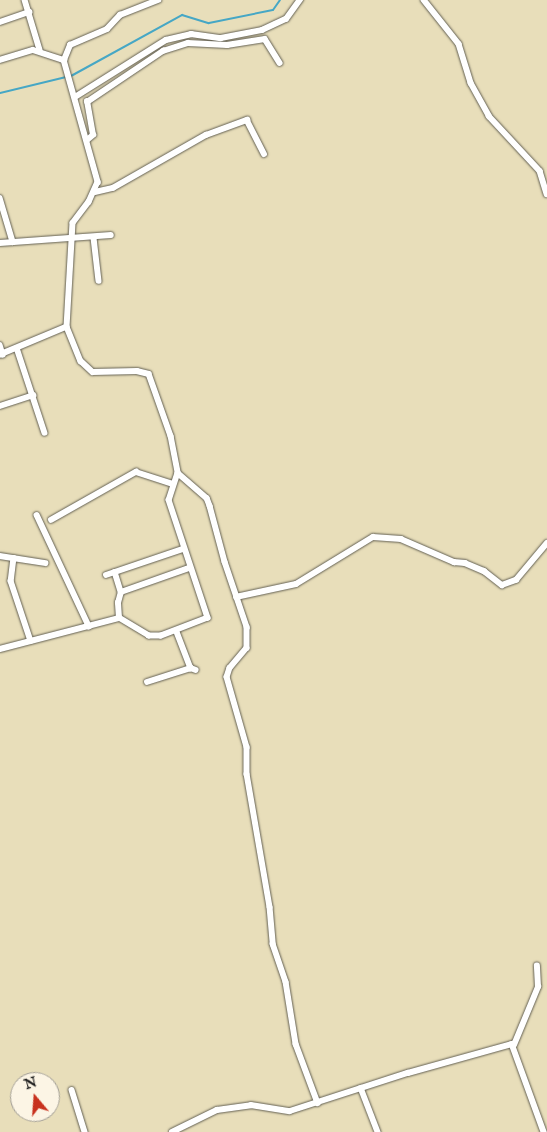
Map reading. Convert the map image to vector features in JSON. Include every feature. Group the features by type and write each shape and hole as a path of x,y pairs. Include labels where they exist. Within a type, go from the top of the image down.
{"street":[{"path":"25,0 39,47"},
{"path":"0,649 119,618 149,636 177,632 208,618 189,568 169,500 178,473 171,436 150,374 137,371 93,372 81,361 67,327 73,223 95,192 98,173 76,112 73,85 64,60 70,45 107,29 120,15 158,0"},
{"path":"75,97 166,40 191,34 221,38 262,30 286,19 300,0"},
{"path":"424,0 460,44 471,83 489,116 540,172 547,194"},
{"path":"0,22 29,12"},
{"path":"87,140 93,135 87,102 163,51 188,43 227,45 265,40 280,64"},
{"path":"0,60 39,47 64,60"},
{"path":"95,192 113,188 206,135 247,120 264,154"},
{"path":"0,198 13,242"},
{"path":"0,242 72,240 110,235"},
{"path":"94,238 99,281"},
{"path":"0,345 1,355 67,327"},
{"path":"17,348 45,433"},
{"path":"0,406 33,396"},
{"path":"51,520 136,472 148,473 173,484"},
{"path":"178,473 207,498 236,597 247,627 248,643 227,677 247,747 247,774 274,944 286,982 296,1044 318,1102"},
{"path":"37,515 90,626"},
{"path":"236,597 296,584 373,537 401,540 454,562 465,563 484,571 502,584 516,580 547,543"},
{"path":"106,575 183,549"},
{"path":"0,556 45,563"},
{"path":"14,558 11,581 31,641"},
{"path":"121,592 189,568"},
{"path":"115,572 121,592 119,618"},
{"path":"148,682 193,669 177,632"},
{"path":"537,966 538,988 514,1045 544,1132"},
{"path":"172,1132 217,1110 238,1106 282,1112 514,1045"},
{"path":"361,1088 378,1132"},
{"path":"72,1090 85,1132"}],"waterway":[{"path":"71,76 182,15 209,23 273,10 280,0"},
{"path":"0,93 66,77"}]}
